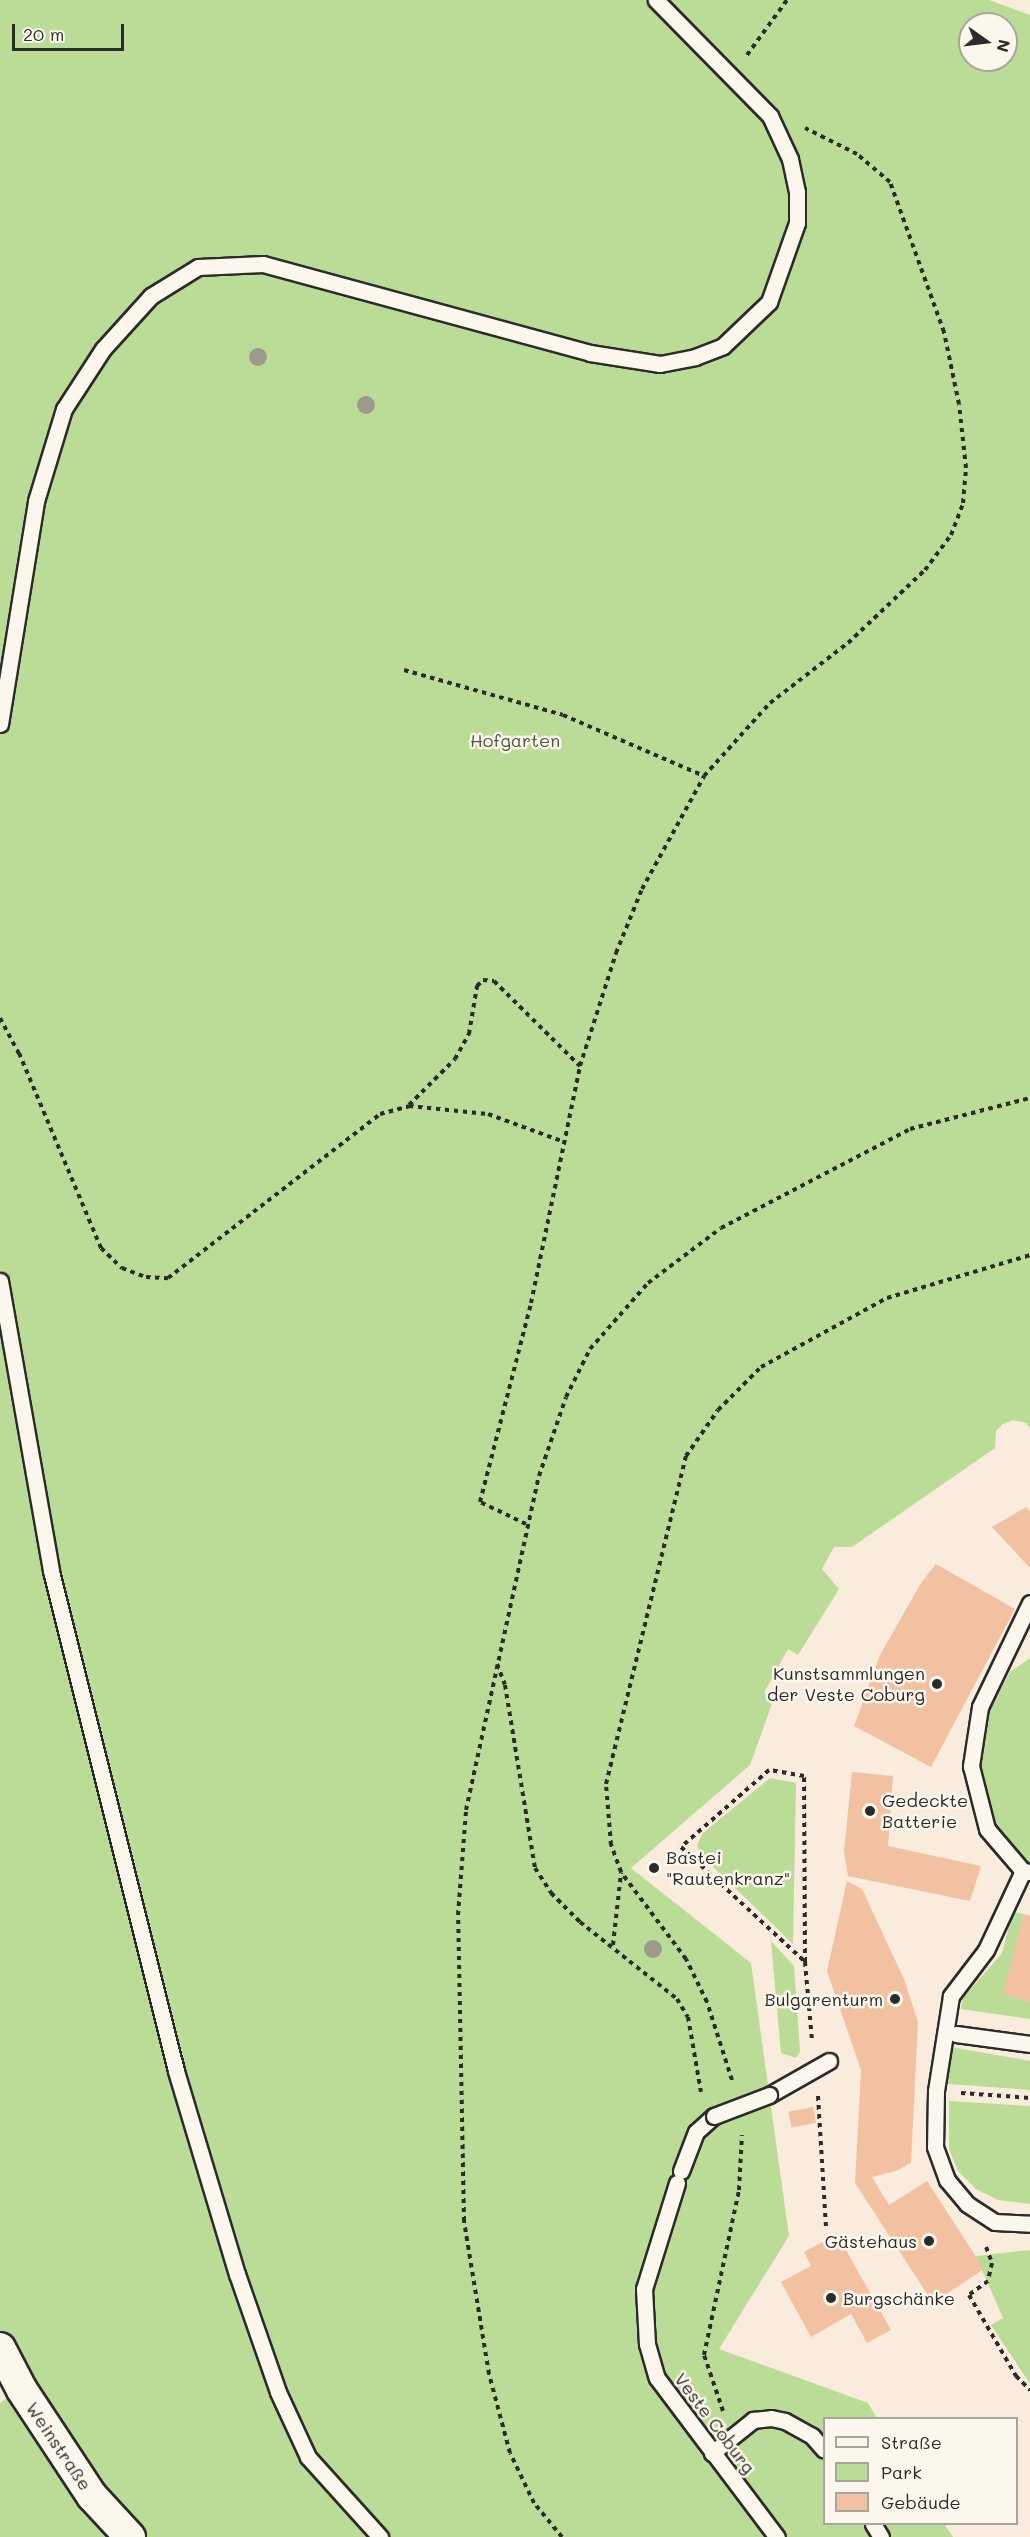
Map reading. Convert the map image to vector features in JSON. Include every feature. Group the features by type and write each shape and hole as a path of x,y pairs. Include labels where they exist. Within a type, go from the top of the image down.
{"street":[{"name":"Weinstraße","path":"0,2348 22,2390 92,2496 130,2537"}],"lane":[{"path":"0,724 36,501 64,409 103,349 151,296 198,267 263,264 590,353 660,364 696,357 723,346 770,302 797,223 797,192 790,159 770,116 656,0"},
{"path":"0,1281 51,1571 176,2071 233,2263 278,2391 308,2457 380,2537"},
{"path":"1030,1603 980,1707 971,1766 987,1829 1026,1872 986,1950 951,1996 936,2091 935,2147 947,2180 967,2204 995,2222 1030,2224"},
{"path":"956,2034 1030,2044"},
{"path":"710,2119 769,2095 829,2061"},
{"name":"Veste Coburg","path":"710,2119 696,2132 679,2177 644,2289 647,2344 657,2378 777,2537"},
{"path":"712,2453 753,2420 771,2418 785,2421 812,2436 823,2448"}],"path":[{"path":"732,75 787,0"},
{"path":"526,1524 480,1502 531,1303 580,1066 616,953 642,888 704,776 770,703 848,643 925,570 951,535 963,503 966,468 959,404 944,332 890,182 857,154 822,134 770,116"},
{"path":"404,670 563,715 704,776"},
{"path":"409,1106 455,1059 469,1034 477,986 483,980 494,981 580,1066"},
{"path":"0,1017 19,1053 101,1248 122,1268 146,1277 168,1278 380,1114 409,1106 488,1114 564,1142"},
{"path":"562,2537 534,2503 510,2453 489,2374 464,2221 458,1915 466,1810 526,1524 566,1397 590,1349 648,1283 721,1228 910,1129 1030,1098"},
{"path":"734,2092 707,2002 686,1959 621,1872 611,1845 606,1784 686,1456 718,1410 761,1367 887,1298 1030,1255"},
{"path":"497,1664 505,1685 535,1868 551,1893 580,1922 613,1945 677,1999 688,2017 710,2119"},
{"path":"805,1962 681,1847 769,1770 804,1776 805,1962 824,2138 826,2227"},
{"path":"613,1945 621,1872"},
{"path":"936,2091 1030,2098"},
{"path":"731,2436 704,2355 739,2190 741,2123"},
{"path":"995,2222 982,2236 992,2263 988,2281 969,2295 1016,2376 1030,2390"}],"green space":[{"name":"Hofgarten","path":"0,0 989,0 1030,15 1030,1428 1026,1423 1013,1420 1003,1424 996,1431 995,1448 852,1547 834,1547 822,1569 839,1589 798,1655 788,1649 764,1693 774,1698 750,1765 631,1868 751,1963 789,2236 719,2349 868,2403 876,2417 823,2417 823,2525 945,2525 953,2537 0,2537 0,2403 9,2396 0,2379"},
{"path":"1030,1658 1030,1872 1003,1854 982,1801 977,1762 982,1725 1010,1672"},
{"path":"770,1778 796,1783 793,1944 701,1855 697,1845 703,1833"},
{"path":"1013,1912 1024,1914 1004,1994 1030,2002 1030,2019 961,2009 963,1998 1002,1953"},
{"path":"771,1941 794,1966 800,2052 796,2058 781,2053"},
{"path":"951,2047 1030,2061 1030,2090 948,2084"},
{"path":"949,2101 1030,2106 1030,2204 998,2200 976,2189 958,2171 949,2149"},
{"path":"1030,2250 1030,2384 991,2325 1003,2318 976,2256"}],"building":[{"path":"1026,1507 1030,1511 1030,1568 992,1527"},
{"path":"936,1564 1015,1609 931,1767 854,1726 880,1655 921,1583"},
{"name":"Gedeckte Batterie","path":"852,1772 893,1776 888,1846 981,1866 970,1901 848,1876 844,1851"},
{"path":"847,1881 862,1889 904,1979 918,2022 911,2163 896,2171 872,2177 889,2205 927,2181 984,2269 933,2303 855,2183 861,2070 827,1971"},
{"path":"1024,1914 1030,1916 1030,2002 1003,1994"},
{"path":"813,2107 816,2123 792,2127 788,2112"},
{"name":"Burgschänke","path":"837,2234 891,2330 867,2343 851,2314 811,2337 781,2282 811,2266 804,2252"}],"place":[{"name":"Kunstsammlungen der Veste Coburg","path":"937,1684"},
{"name":"Gedeckte Batterie","path":"870,1811"},
{"name":"Bastei \"Rautenkranz\"","path":"654,1868"},
{"name":"Bulgarenturm","path":"895,1999"},
{"name":"Gästehaus","path":"929,2241"},
{"name":"Burgschänke","path":"831,2298"}]}
